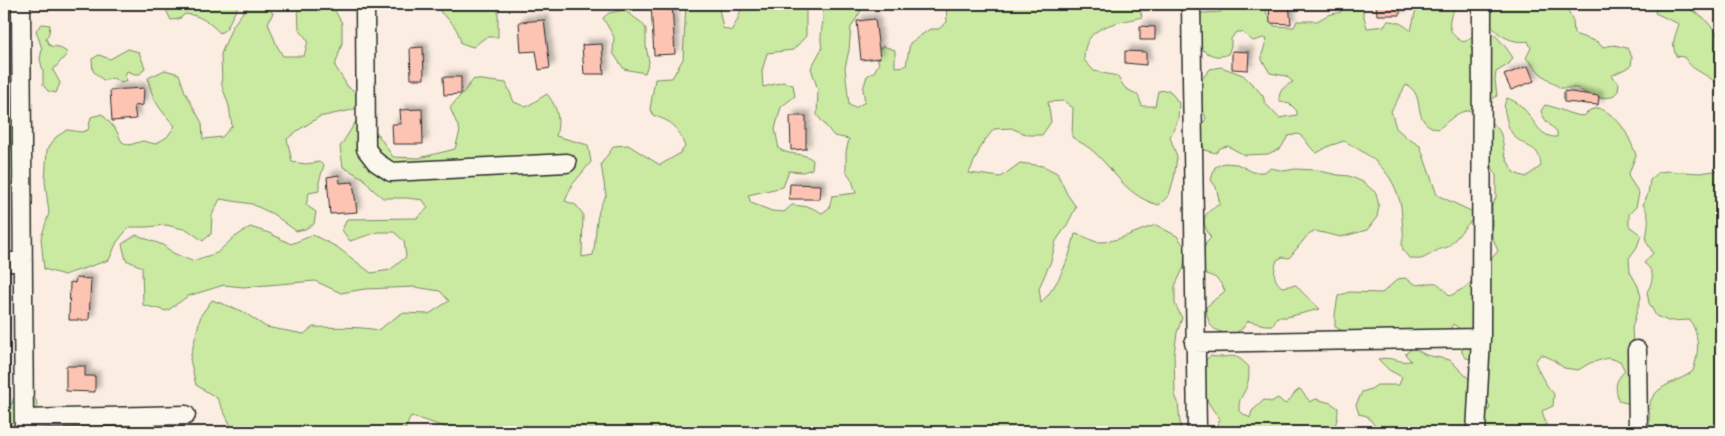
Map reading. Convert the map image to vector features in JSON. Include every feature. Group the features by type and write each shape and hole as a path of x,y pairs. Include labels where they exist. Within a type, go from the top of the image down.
{"street":[{"path":"21,4 24,426 186,415"},
{"path":"365,4 366,149 376,162 392,172 567,162"},
{"path":"1190,4 1194,344 1197,432"},
{"path":"1476,432 1481,338 1482,4"},
{"path":"4,262 22,262"},
{"path":"1194,344 1481,338"},
{"path":"1637,350 1638,432"}],"green space":[{"path":"163,4 239,4 226,29 220,33 208,22 195,16 185,14 179,19 171,20"},
{"path":"252,4 262,4 273,13 268,23 283,56 304,56 308,41 299,29 298,7 304,4 331,4 342,23 342,43 335,66 348,87 358,93 365,104 352,110 319,117 287,139 292,162 306,164 319,162 324,165 319,182 319,191 309,193 306,205 316,212 314,224 296,231 273,214 252,204 220,199 212,215 211,234 203,241 188,230 166,225 129,227 117,242 109,260 64,275 44,269 41,238 49,213 45,181 47,150 56,137 67,130 82,132 88,130 91,117 102,114 116,130 122,142 129,145 143,141 155,144 167,137 175,126 157,104 148,78 165,70 179,74 185,92 202,123 203,139 222,137 232,126 229,106 222,86 221,54 232,27 245,9"},
{"path":"443,4 465,4 476,8 479,4 498,4 498,37 486,37 473,47 461,43 454,26 440,12"},
{"path":"686,4 718,4 723,28 731,31 743,4 803,4 806,12 806,36 793,50 767,53 762,71 763,87 783,82 793,85 795,96 781,107 775,129 779,149 809,157 813,160 812,169 803,172 789,171 783,187 748,195 751,203 772,211 784,212 792,205 810,207 822,213 829,208 832,196 856,193 852,180 846,171 846,152 849,139 834,136 817,115 818,90 811,68 822,48 823,9 821,4 865,4 851,27 845,68 849,105 855,108 865,102 863,89 867,76 874,72 879,63 874,53 883,46 895,50 895,67 906,66 910,43 930,29 939,29 947,22 946,4 1139,4 1142,17 1111,24 1095,33 1085,48 1084,60 1094,71 1117,76 1125,88 1138,95 1142,106 1155,106 1158,91 1169,90 1179,103 1178,120 1170,137 1177,157 1174,178 1169,195 1159,205 1148,201 1130,190 1094,152 1072,137 1073,108 1064,101 1048,102 1051,122 1042,135 1028,135 1011,128 994,129 982,144 969,173 1001,177 1020,163 1043,166 1057,173 1067,194 1076,207 1056,241 1051,261 1039,288 1041,303 1063,271 1075,234 1098,242 1105,242 1156,225 1177,236 1185,247 1184,267 1175,286 1175,304 1182,318 1177,333 1174,354 1175,395 1178,402 1181,432 447,432 445,427 411,416 404,432 234,432 217,398 196,385 190,359 201,315 212,300 242,311 266,327 304,334 313,327 378,330 402,313 429,314 449,301 440,291 415,287 365,289 341,293 315,281 243,287 224,285 188,296 167,311 143,305 142,267 126,260 122,244 136,235 163,245 173,253 192,261 217,253 232,239 250,227 269,233 291,244 313,235 337,247 371,273 390,270 406,257 404,241 394,232 378,232 350,241 342,230 347,219 417,218 428,208 423,200 383,198 363,178 343,167 340,147 358,118 375,130 393,157 419,158 455,149 460,131 450,108 474,79 506,83 514,102 526,107 547,94 554,104 557,114 556,136 588,145 591,162 572,185 565,201 576,205 583,214 582,257 593,255 599,209 606,196 601,164 614,146 628,145 660,165 679,154 685,147 677,129 666,120 653,115 650,109 655,79 672,78 683,59"},
{"path":"1224,4 1267,4 1266,13 1273,18 1274,26 1294,27 1297,21 1317,21 1328,15 1341,12 1343,4 1364,4 1363,13 1367,28 1385,26 1387,21 1391,21 1400,23 1411,31 1417,4 1460,4 1450,19 1453,35 1464,42 1476,34 1490,31 1500,40 1513,58 1509,64 1496,72 1497,96 1491,100 1486,100 1473,111 1462,112 1454,116 1438,129 1429,126 1424,121 1416,95 1406,85 1391,111 1396,128 1420,146 1437,195 1473,212 1473,219 1449,246 1421,259 1409,258 1402,246 1401,206 1393,183 1381,166 1373,159 1344,141 1329,146 1317,153 1298,134 1288,136 1281,148 1268,154 1244,155 1228,146 1220,148 1216,153 1204,150 1200,128 1206,118 1201,107 1201,87 1202,79 1210,69 1221,67 1243,75 1263,96 1265,103 1279,118 1297,115 1297,111 1290,104 1281,102 1279,98 1283,88 1293,82 1286,76 1270,73 1262,60 1267,39 1263,38 1253,41 1242,32 1236,32 1231,39 1228,54 1214,56 1200,48 1198,19 1202,13 1221,12"},
{"path":"1496,4 1561,4 1568,10 1573,21 1574,34 1598,42 1602,47 1614,45 1627,48 1632,57 1631,66 1611,76 1619,83 1618,91 1612,97 1590,99 1587,94 1577,88 1560,88 1541,74 1526,58 1531,48 1528,41 1523,42 1506,38 1493,28 1487,11"},
{"path":"1657,4 1681,4 1703,17 1717,33 1721,44 1721,85 1695,69 1684,57 1676,56 1674,43 1679,24 1655,13"},
{"path":"624,10 642,23 646,29 646,46 649,62 645,73 624,69 613,53 614,37 603,18 609,13"},
{"path":"42,24 50,25 46,39 50,46 59,47 68,53 53,70 60,83 56,93 48,91 43,85 43,71 40,59 42,49 36,30"},
{"path":"128,49 139,52 145,68 140,74 127,71 125,76 127,81 121,83 113,78 103,80 93,71 92,59 99,55 110,59"},
{"path":"1507,98 1525,110 1536,126 1545,134 1557,137 1557,131 1547,122 1542,114 1541,111 1545,105 1584,116 1590,110 1599,108 1618,121 1630,140 1636,155 1628,176 1639,193 1636,207 1629,214 1629,226 1641,235 1637,247 1629,258 1630,272 1638,286 1641,297 1632,328 1636,385 1630,404 1619,401 1616,385 1625,371 1620,361 1608,358 1590,363 1578,370 1564,368 1541,354 1535,362 1543,379 1554,394 1553,406 1542,411 1548,431 1552,432 1476,432 1490,408 1474,360 1466,358 1462,353 1462,347 1468,344 1468,334 1453,324 1451,328 1445,330 1356,333 1343,331 1335,327 1338,296 1349,292 1382,293 1398,279 1405,278 1417,285 1439,284 1450,296 1464,288 1475,275 1487,267 1498,251 1492,236 1492,206 1496,197 1496,176 1492,166 1487,134 1491,123 1500,133 1505,155 1514,173 1526,177 1541,166 1537,152 1517,139 1510,130 1504,110"},
{"path":"4,108 14,113 16,133 11,142 15,168 11,186 4,188"},
{"path":"1224,163 1237,164 1253,172 1263,172 1271,168 1284,171 1295,169 1315,170 1349,176 1363,182 1376,193 1379,206 1377,217 1367,230 1341,237 1315,231 1307,236 1289,258 1283,257 1277,260 1275,278 1279,284 1282,287 1296,285 1320,309 1287,317 1277,317 1273,325 1248,321 1243,328 1233,335 1221,332 1210,324 1206,307 1225,291 1216,278 1198,269 1206,243 1211,238 1204,222 1206,214 1220,204 1216,187 1211,180 1215,167"},
{"path":"1721,170 1721,432 1649,432 1651,400 1664,386 1693,371 1698,345 1696,332 1690,320 1668,321 1656,316 1649,303 1647,292 1651,284 1652,273 1644,263 1653,253 1646,241 1648,218 1643,205 1648,194 1650,180 1659,172 1700,173"},
{"path":"1413,348 1426,355 1450,360 1470,380 1473,386 1473,412 1468,420 1467,432 1380,432 1367,416 1359,414 1356,405 1362,392 1377,385 1399,385 1402,377 1389,370 1378,359 1387,358 1411,361 1405,354"},
{"path":"1210,356 1239,358 1249,367 1248,383 1240,400 1239,411 1250,418 1252,411 1264,400 1271,402 1278,398 1285,404 1300,389 1310,402 1316,399 1331,403 1338,408 1337,420 1333,429 1331,432 1210,432 1218,431 1219,417 1206,397 1204,385 1205,361"},
{"path":"27,390 36,401 35,415 11,423 11,432 4,432 4,403 12,404 16,394"}],"building":[{"path":"651,4 672,4 675,54 654,55"},
{"path":"1269,4 1289,4 1291,24 1270,23"},
{"path":"1376,4 1400,4 1400,15 1377,15"},
{"path":"875,19 880,58 861,60 857,21"},
{"path":"544,20 550,68 539,70 536,51 521,52 519,22"},
{"path":"1140,26 1155,27 1155,40 1140,40"},
{"path":"602,44 604,74 584,74 582,45"},
{"path":"423,47 424,79 411,79 410,48"},
{"path":"1125,51 1146,52 1146,65 1125,63"},
{"path":"1232,51 1249,52 1248,70 1232,69"},
{"path":"1528,66 1534,81 1511,90 1504,75"},
{"path":"443,77 461,77 461,94 444,95"},
{"path":"144,88 143,105 134,106 136,119 112,121 110,90"},
{"path":"1564,91 1599,96 1598,105 1564,102"},
{"path":"422,109 423,144 393,144 392,124 401,124 400,110"},
{"path":"790,116 806,116 806,149 791,150"},
{"path":"339,175 340,183 353,182 357,212 330,214 327,177"},
{"path":"790,184 821,185 820,199 789,199"},
{"path":"76,278 91,279 89,320 69,320 70,282 75,283"},
{"path":"66,366 85,366 85,376 95,376 95,392 66,391"}]}
